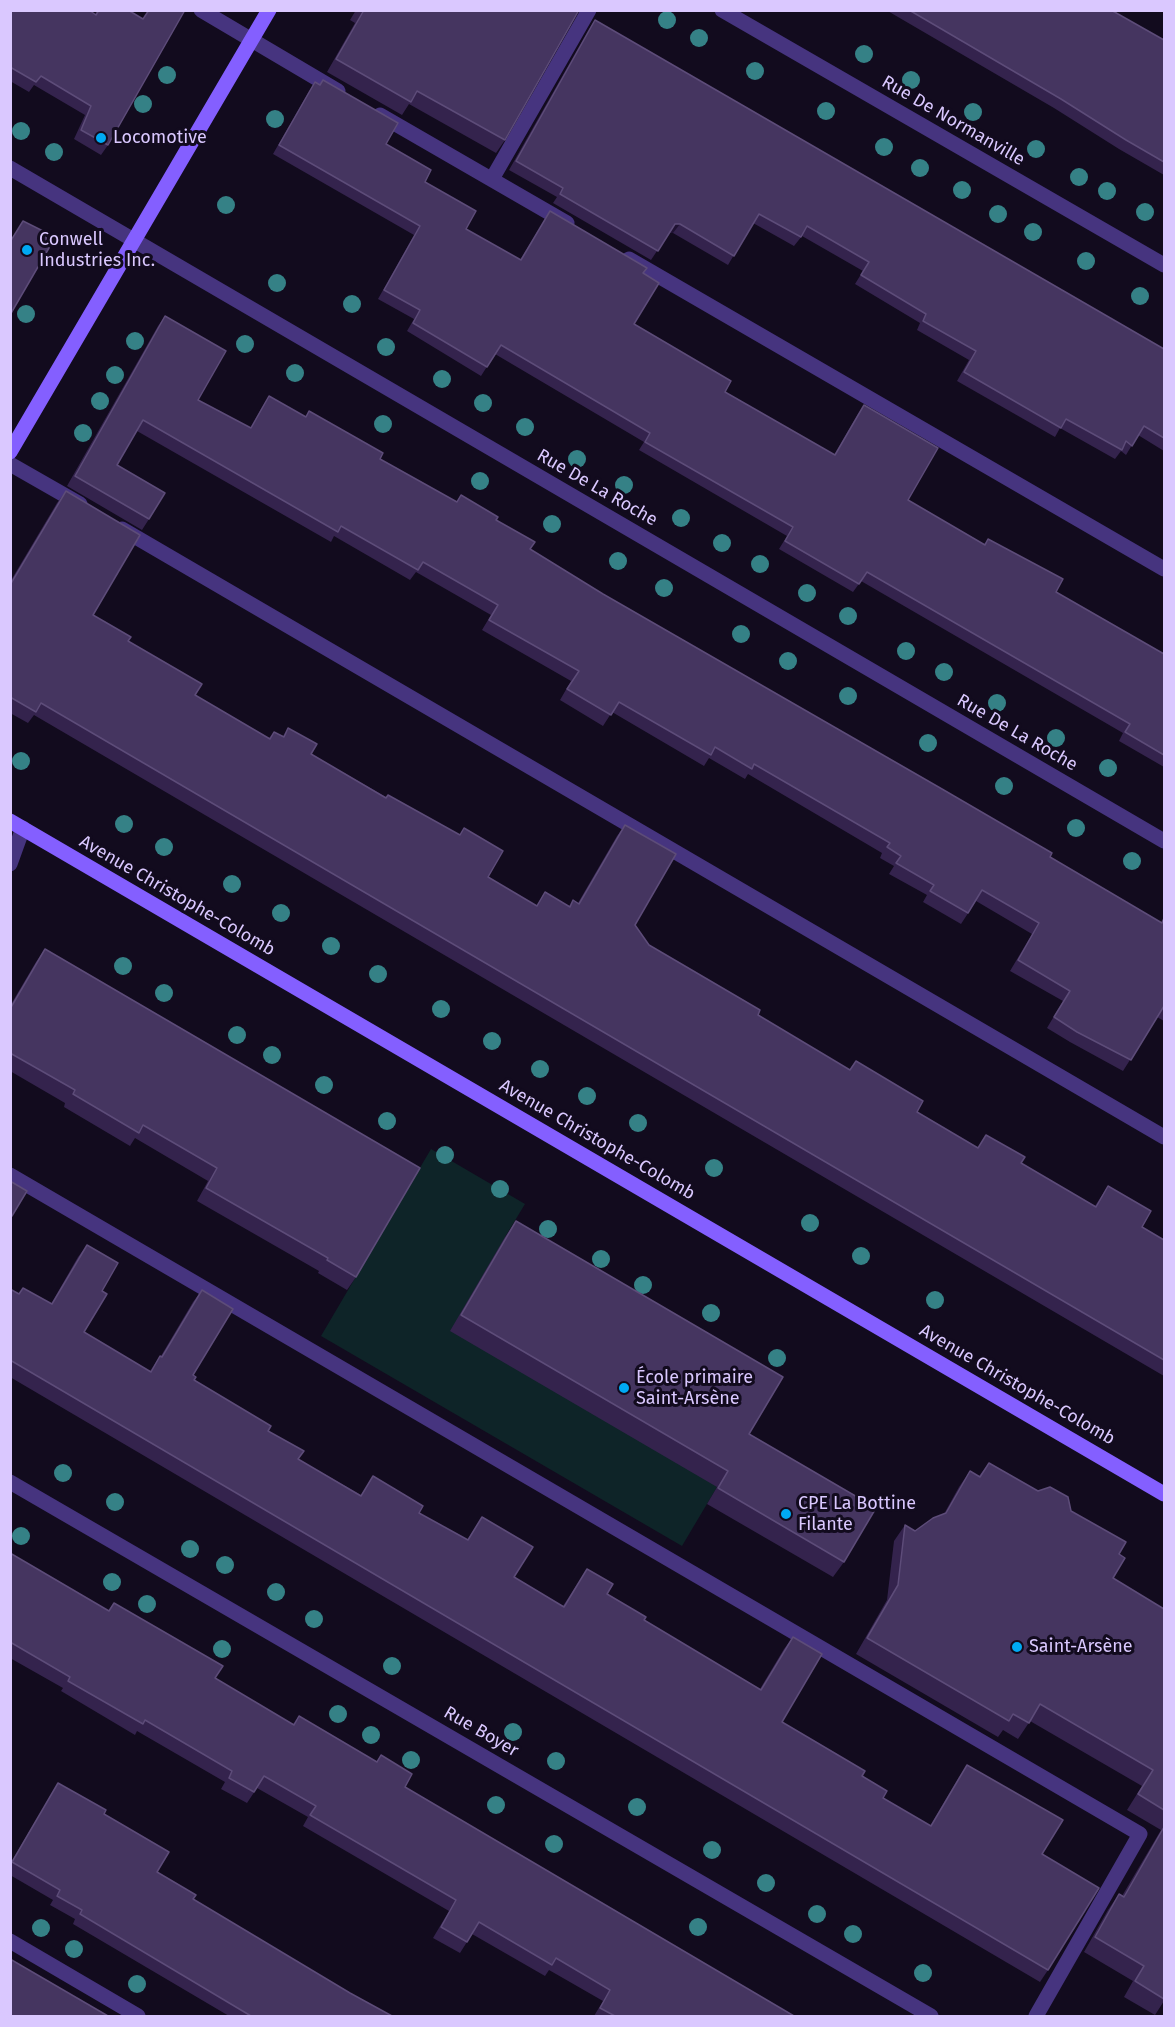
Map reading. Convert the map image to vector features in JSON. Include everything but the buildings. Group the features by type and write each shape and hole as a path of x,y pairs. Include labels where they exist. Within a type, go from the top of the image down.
{"main road":[{"path":"10,452 269,10"},
{"name":"Avenue Christophe-Colomb","path":"17,824 1164,1494"}],"street":[{"path":"201,10 351,98"},
{"path":"492,179 589,10"},
{"name":"Rue De Normanville","path":"722,10 1164,265"},
{"path":"371,110 585,233"},
{"name":"Rue De La Roche","path":"10,168 1164,841"},
{"path":"616,251 1164,569"},
{"path":"10,464 1164,1137"},
{"path":"10,864 17,824"},
{"path":"10,1174 1140,1834 1036,2016"},
{"name":"Rue Boyer","path":"10,1482 931,2016"},
{"path":"10,1941 138,2016"}],"green space":[{"path":"431,1149 525,1204 505,1237 717,1487 682,1546 321,1336"}],"place":[{"name":"Locomotive","path":"101,138"},
{"name":"Conwell Industries Inc.","path":"27,250"},
{"name":"École primaire Saint-Arsène","path":"624,1388"},
{"name":"CPE La Bottine Filante","path":"786,1514"},
{"name":"Saint-Arsène","path":"1017,1647"}]}
